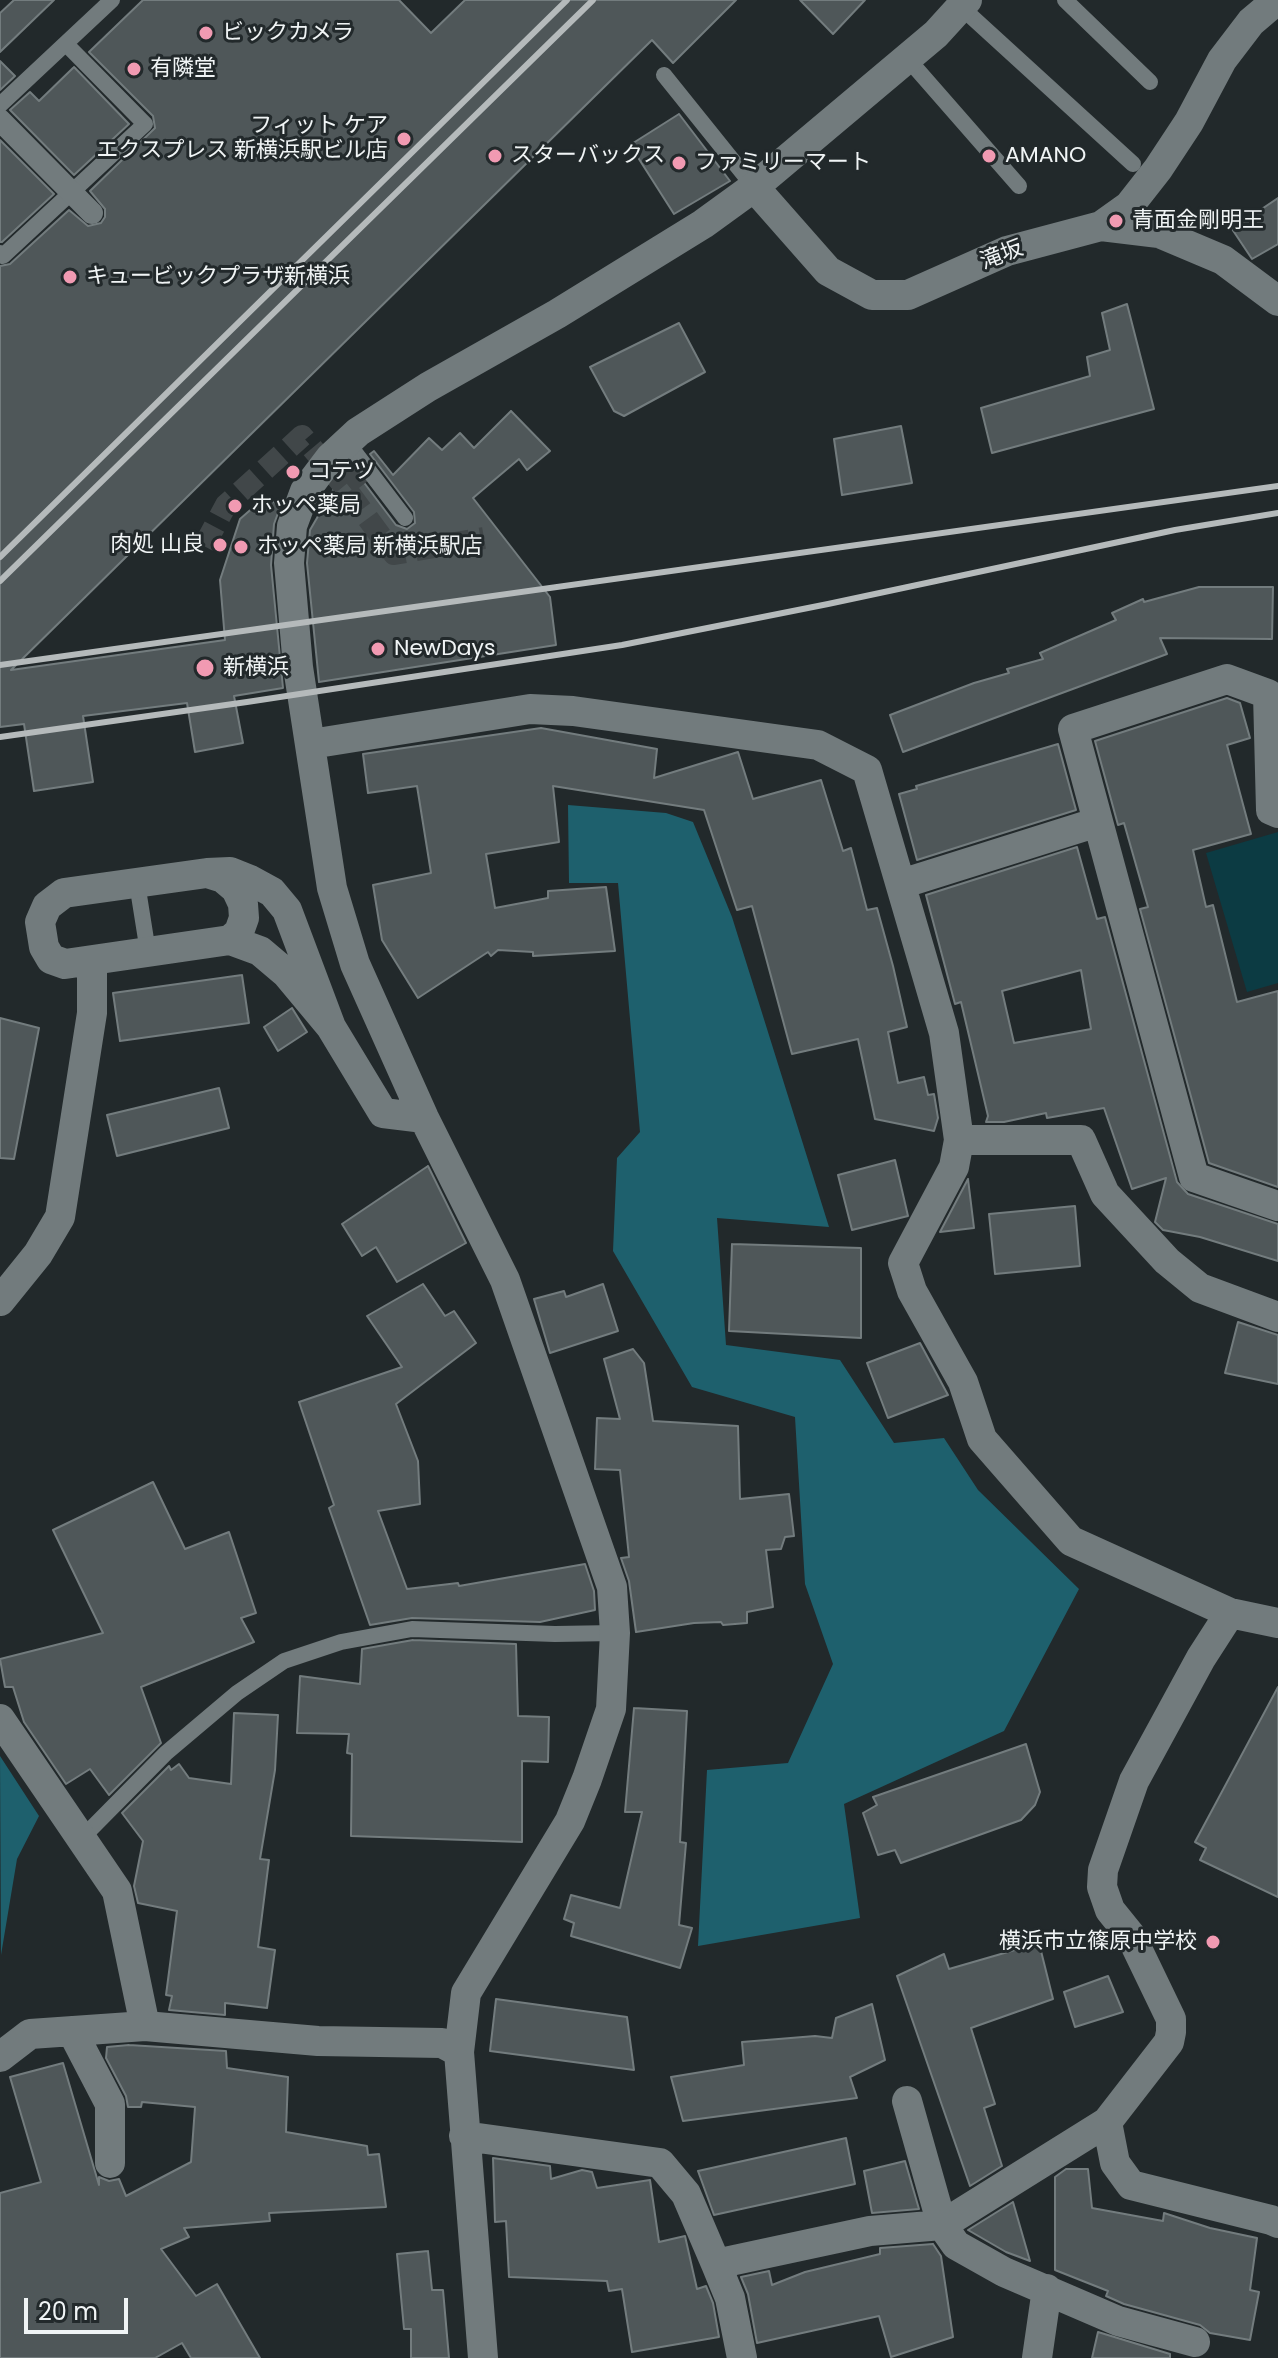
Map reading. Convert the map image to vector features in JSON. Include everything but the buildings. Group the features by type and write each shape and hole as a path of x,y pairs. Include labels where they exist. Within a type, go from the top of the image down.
{"street":[{"path":"1101,226 1129,206 1158,169 1189,122 1222,60 1251,22 1277,0"},
{"path":"483,2358 459,2052 466,1993 563,1834 587,1779 611,1709 615,1633 612,1587 505,1280 424,1118 355,964 332,888 292,610 289,563 292,526 305,491 330,458 358,432 703,224 754,187 936,34 964,4"},
{"path":"0,120 92,213"},
{"name":"滝坂","path":"754,187 828,271 872,295 908,295 1007,251 1101,226 1159,233 1223,260 1277,297"},
{"path":"1278,813 1271,810 1268,694 1227,679 1073,729 1194,1177 1278,1206"},
{"path":"309,733 530,709 573,711 818,745 867,770 944,1033 959,1140 954,1167 903,1263 912,1291 963,1382 982,1439 1071,1541 1230,1613 1278,1623"},
{"path":"901,884 1098,822"},
{"path":"331,1027 294,924 272,892 230,872 64,893 47,906 40,922 44,947 51,959 65,964 230,940 260,951 286,973 331,1027 383,1113 424,1118"},
{"path":"207,873 223,878 236,889 243,904 244,918 239,932 230,940"},
{"path":"0,1301 38,1254 60,1217 92,1013 92,961"},
{"path":"959,1140 1081,1140 1105,1194 1167,1261 1200,1288 1278,1317"},
{"path":"716,2264 870,2231 942,2225 1107,2122 1169,2042 1171,2019 1131,1936 1110,1910 1102,1887 1103,1870 1134,1781 1201,1658 1230,1613"},
{"path":"0,1719 117,1891 145,2026"},
{"path":"0,2057 30,2034 145,2026 318,2041 442,2043 459,2052"},
{"path":"72,2031 110,2104 110,2163"},
{"path":"907,2101 942,2225 956,2245 1004,2272 1118,2321 1195,2342"},
{"path":"1107,2122 1115,2163 1131,2185 1278,2223"},
{"path":"464,2136 660,2163 686,2194 716,2264 730,2298 742,2358"},
{"path":"1037,2358 1047,2289"}],"lane":[{"path":"0,105 112,0"},
{"path":"1065,0 1150,82"},
{"path":"964,4 1133,164"},
{"path":"0,253 3,256 145,124 66,44"},
{"path":"907,58 1019,186"},
{"path":"664,75 754,187"},
{"path":"347,442 405,518"},
{"path":"137,883 148,952"},
{"path":"81,1839 166,1753 237,1693 284,1661 341,1642 412,1629 615,1633"}],"shaded area":[{"path":"568,805 666,813 693,822 732,917 829,1227 717,1218 726,1345 840,1360 894,1443 944,1438 978,1490 1079,1589 1004,1731 844,1804 860,1918 698,1946 707,1770 788,1763 833,1664 805,1584 795,1417 692,1387 613,1251 617,1158 640,1132 618,883 569,883"},
{"path":"1278,832 1278,983 1247,992 1206,853"},
{"path":"0,1756 39,1816 17,1859 1,1955"}],"tunnel":[{"path":"204,546 226,505 302,436 344,486"},
{"path":"364,470 344,486 394,554 484,538"}],"railway":[{"path":"0,557 567,0"},
{"path":"0,581 593,0"},
{"path":"0,665 1278,486"},
{"path":"0,737 622,645 1175,530 1278,513"}],"place":[{"name":"ビックカメラ","path":"206,33"},
{"name":"有隣堂","path":"134,69"},
{"name":"フィット ケア エクスプレス 新横浜駅ビル店","path":"404,139"},
{"name":"スターバックス","path":"495,156"},
{"name":"AMANO","path":"989,156"},
{"name":"ファミリーマート","path":"679,163"},
{"name":"青面金剛明王","path":"1116,221"},
{"name":"キュービックプラザ新横浜","path":"70,277"},
{"name":"コテツ","path":"293,472"},
{"name":"ホッペ薬局","path":"235,506"},
{"name":"肉処 山良","path":"220,545"},
{"name":"ホッペ薬局 新横浜駅店","path":"241,547"},
{"name":"NewDays","path":"378,649"},
{"name":"新横浜","path":"205,668"},
{"name":"横浜市立篠原中学校","path":"1213,1942"}]}
